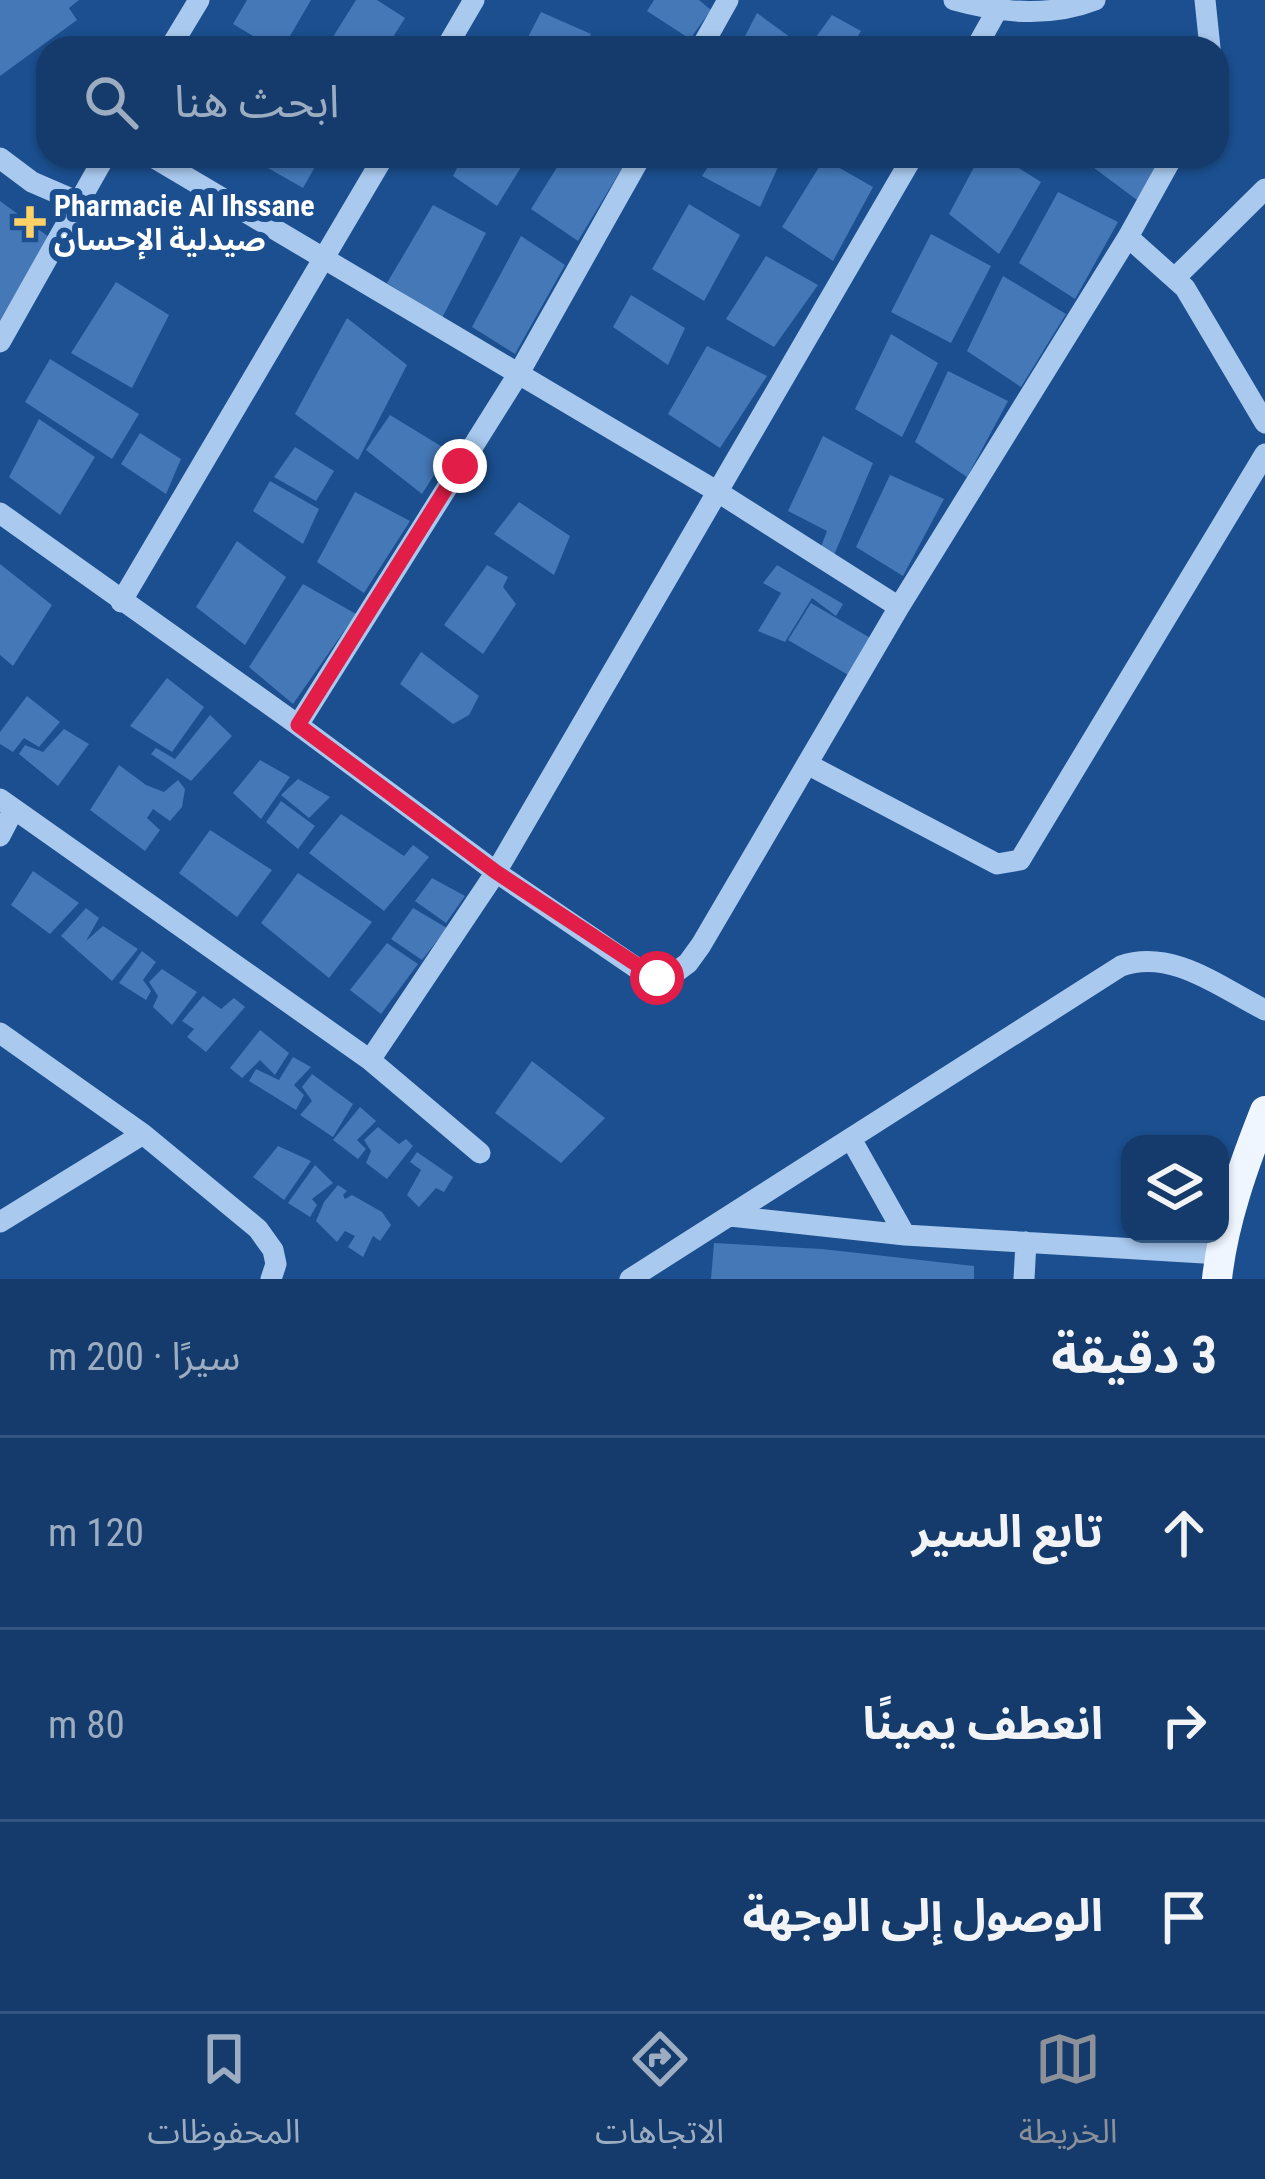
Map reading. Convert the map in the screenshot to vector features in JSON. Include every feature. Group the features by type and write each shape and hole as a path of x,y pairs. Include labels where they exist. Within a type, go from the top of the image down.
{"main road":[{"path":"1218,1266 1265,1111"}],"street":[{"path":"177,36 199,0"},
{"path":"453,36 474,0"},
{"path":"708,36 728,0"},
{"path":"954,0 996,12 1071,10 1095,0"},
{"path":"1205,0 1209,36"},
{"path":"983,36 996,12"},
{"path":"0,158 32,182 76,201"},
{"path":"0,342 97,168"},
{"path":"171,168 718,492 899,607"},
{"path":"121,602 377,168"},
{"path":"298,725 519,373 634,168"},
{"path":"370,1060 496,872 906,168"},
{"path":"0,513 496,872 644,973 668,978 679,972 701,944 1166,168"},
{"path":"1176,277 1265,189"},
{"path":"1129,236 1176,277 1265,422"},
{"path":"807,764 997,864 1021,860 1265,454"},
{"path":"0,836 7,804 370,1060 479,1153"},
{"path":"630,1279 1121,966 1136,961 1170,962 1265,1010"},
{"path":"0,1033 143,1134 258,1229 273,1250 276,1264 271,1279"},
{"path":"0,1222 143,1134"},
{"path":"851,1139 904,1235"},
{"path":"730,1216 904,1235 1026,1242 1218,1266"},
{"path":"1024,1279 1026,1242"}],"building":[{"path":"0,0 79,0 69,8 77,20 55,36 36,36 36,50 0,76"},
{"path":"247,0 311,0 290,36 253,36 233,24"},
{"path":"356,0 377,0 405,18 394,36 334,36"},
{"path":"654,0 699,0 711,10 692,36 647,11"},
{"path":"541,12 591,34 590,36 529,36"},
{"path":"757,13 789,36 745,36"},
{"path":"832,15 861,31 858,36 817,36"},
{"path":"268,168 314,168 303,188"},
{"path":"457,168 521,168 497,206 453,176"},
{"path":"557,168 622,168 578,241 531,209"},
{"path":"707,168 778,168 760,207 702,176"},
{"path":"818,168 840,168 873,187 833,261 782,227"},
{"path":"974,168 1019,168 1041,182 999,254 949,214"},
{"path":"1094,168 1162,168 1141,203"},
{"path":"1058,192 1118,222 1075,299 1019,263"},
{"path":"0,201 49,237 0,320"},
{"path":"689,204 740,235 704,301 652,269"},
{"path":"433,205 486,233 442,318 387,283"},
{"path":"931,234 991,266 951,343 891,312"},
{"path":"521,236 565,265 515,354 472,327"},
{"path":"766,256 818,285 774,347 726,319"},
{"path":"1003,276 1066,314 1021,387 967,351"},
{"path":"116,282 169,315 132,388 71,353"},
{"path":"631,295 685,328 668,365 613,327"},
{"path":"347,318 407,365 358,460 295,414"},
{"path":"891,334 938,363 902,437 855,409"},
{"path":"707,346 767,376 720,448 668,414"},
{"path":"50,359 139,414 112,459 25,402"},
{"path":"948,371 1008,401 967,477 915,442"},
{"path":"390,415 449,451 422,494 366,450"},
{"path":"39,419 95,457 60,515 9,477"},
{"path":"140,433 181,459 166,494 121,464"},
{"path":"823,436 873,463 834,555 821,547 827,531 788,511"},
{"path":"295,447 334,471 316,501 274,477"},
{"path":"890,475 944,499 903,576 856,547"},
{"path":"270,481 319,509 303,544 253,511"},
{"path":"355,492 410,521 364,593 317,562"},
{"path":"519,502 570,536 554,575 494,534"},
{"path":"237,541 286,577 245,645 196,607"},
{"path":"0,564 52,605 13,666 0,655"},
{"path":"487,565 508,577 503,587 516,604 483,654 444,625"},
{"path":"777,565 843,604 836,616 812,598 785,642 758,631 781,593 763,583"},
{"path":"303,584 356,614 293,704 249,667"},
{"path":"811,603 872,639 850,676 788,640"},
{"path":"421,652 479,696 469,715 453,724 400,684"},
{"path":"167,678 204,707 172,752 130,726"},
{"path":"27,696 60,722 39,747 24,738 13,752 0,744 0,732"},
{"path":"210,715 232,736 191,781 151,754 156,748 175,759"},
{"path":"64,729 89,744 58,786 19,754 25,745 43,752"},
{"path":"260,760 290,777 261,819 233,793"},
{"path":"119,765 164,792 178,780 185,789 182,807 170,821 153,809 147,818 160,830 145,851 90,810"},
{"path":"298,779 330,797 309,818 281,795"},
{"path":"281,801 315,826 298,849 266,822"},
{"path":"341,814 404,856 413,845 429,857 384,911 309,853"},
{"path":"210,830 272,870 237,917 179,873"},
{"path":"33,871 79,903 50,934 11,905"},
{"path":"298,873 372,922 329,978 261,923"},
{"path":"432,878 465,896 446,923 415,901"},
{"path":"86,908 99,918 86,941 103,926 138,949 112,981 61,936"},
{"path":"413,908 447,928 422,960 391,939"},
{"path":"387,943 418,964 381,1014 350,990"},
{"path":"142,951 156,962 143,980 151,991 146,1000 119,983"},
{"path":"162,969 197,992 172,1025 153,1007 158,996 149,982"},
{"path":"203,996 221,1009 234,998 245,1007 206,1052 187,1037 194,1029 182,1021"},
{"path":"260,1030 289,1053 275,1075 260,1060 242,1078 230,1068"},
{"path":"293,1057 311,1067 294,1085 304,1095 296,1110 249,1081 256,1069 279,1080"},
{"path":"532,1061 605,1118 561,1163 495,1113"},
{"path":"312,1074 353,1104 333,1137 300,1115 312,1101 302,1087"},
{"path":"360,1107 376,1121 357,1140 366,1149 358,1159 333,1140"},
{"path":"378,1127 399,1144 406,1139 413,1146 387,1179 366,1163 371,1151 364,1140"},
{"path":"278,1146 311,1161 284,1200 253,1177"},
{"path":"417,1152 453,1177 444,1192 436,1188 419,1207 407,1195 421,1170 410,1162"},
{"path":"315,1165 333,1183 312,1199 317,1205 310,1217 288,1203"},
{"path":"338,1185 347,1191 345,1199 352,1195 382,1212 391,1225 380,1241 373,1236 363,1257 348,1247 355,1236 345,1231 337,1242 316,1221"},
{"path":"714,1243 974,1266 974,1279 711,1279"}],"place":[{"name":"Pharmacie Al Ihssane صيدلية الإحسان","path":"30,222"}],"route":[{"path":"460,466 298,725 496,872 657,978"}]}
